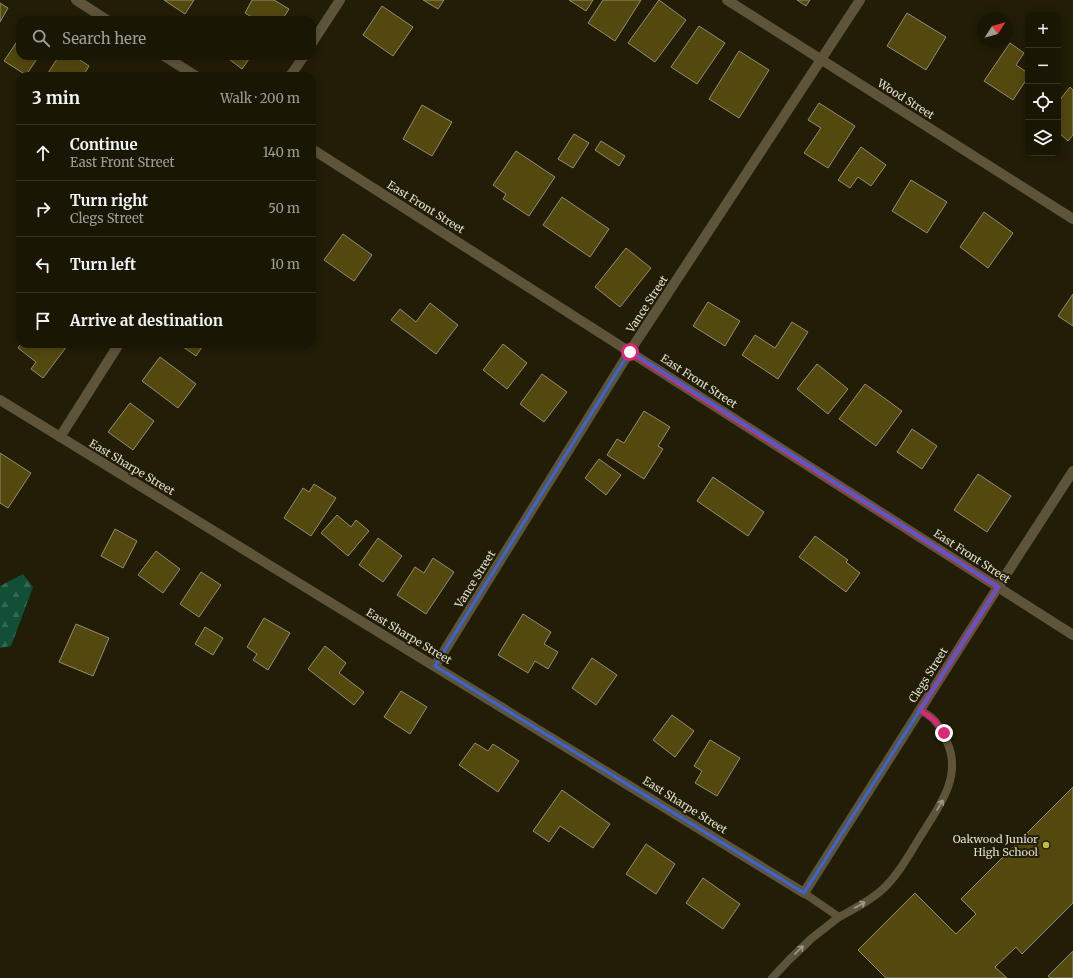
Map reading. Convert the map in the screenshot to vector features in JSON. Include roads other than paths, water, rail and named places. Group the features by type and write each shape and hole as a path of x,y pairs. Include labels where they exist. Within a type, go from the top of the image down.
{"street":[{"path":"76,0 101,16"},
{"path":"316,37 340,0"},
{"name":"Wood Street","path":"727,0 1073,219"},
{"name":"Vance Street","path":"435,666 630,352 860,0"},
{"path":"170,60 190,72"},
{"path":"293,72 301,60"},
{"name":"East Front Street","path":"316,152 1073,634"},
{"path":"60,436 116,348"},
{"name":"East Sharpe Street","path":"0,400 804,893"},
{"name":"Clegs Street","path":"804,893 1073,471"}],"lane":[{"path":"772,978 812,938 839,917 870,899 884,888 895,876 949,788 953,762 950,748 944,733 934,720 920,710"},
{"path":"804,893 839,917"}],"place":[{"name":"Oakwood Junior High School","path":"1046,845"}]}
